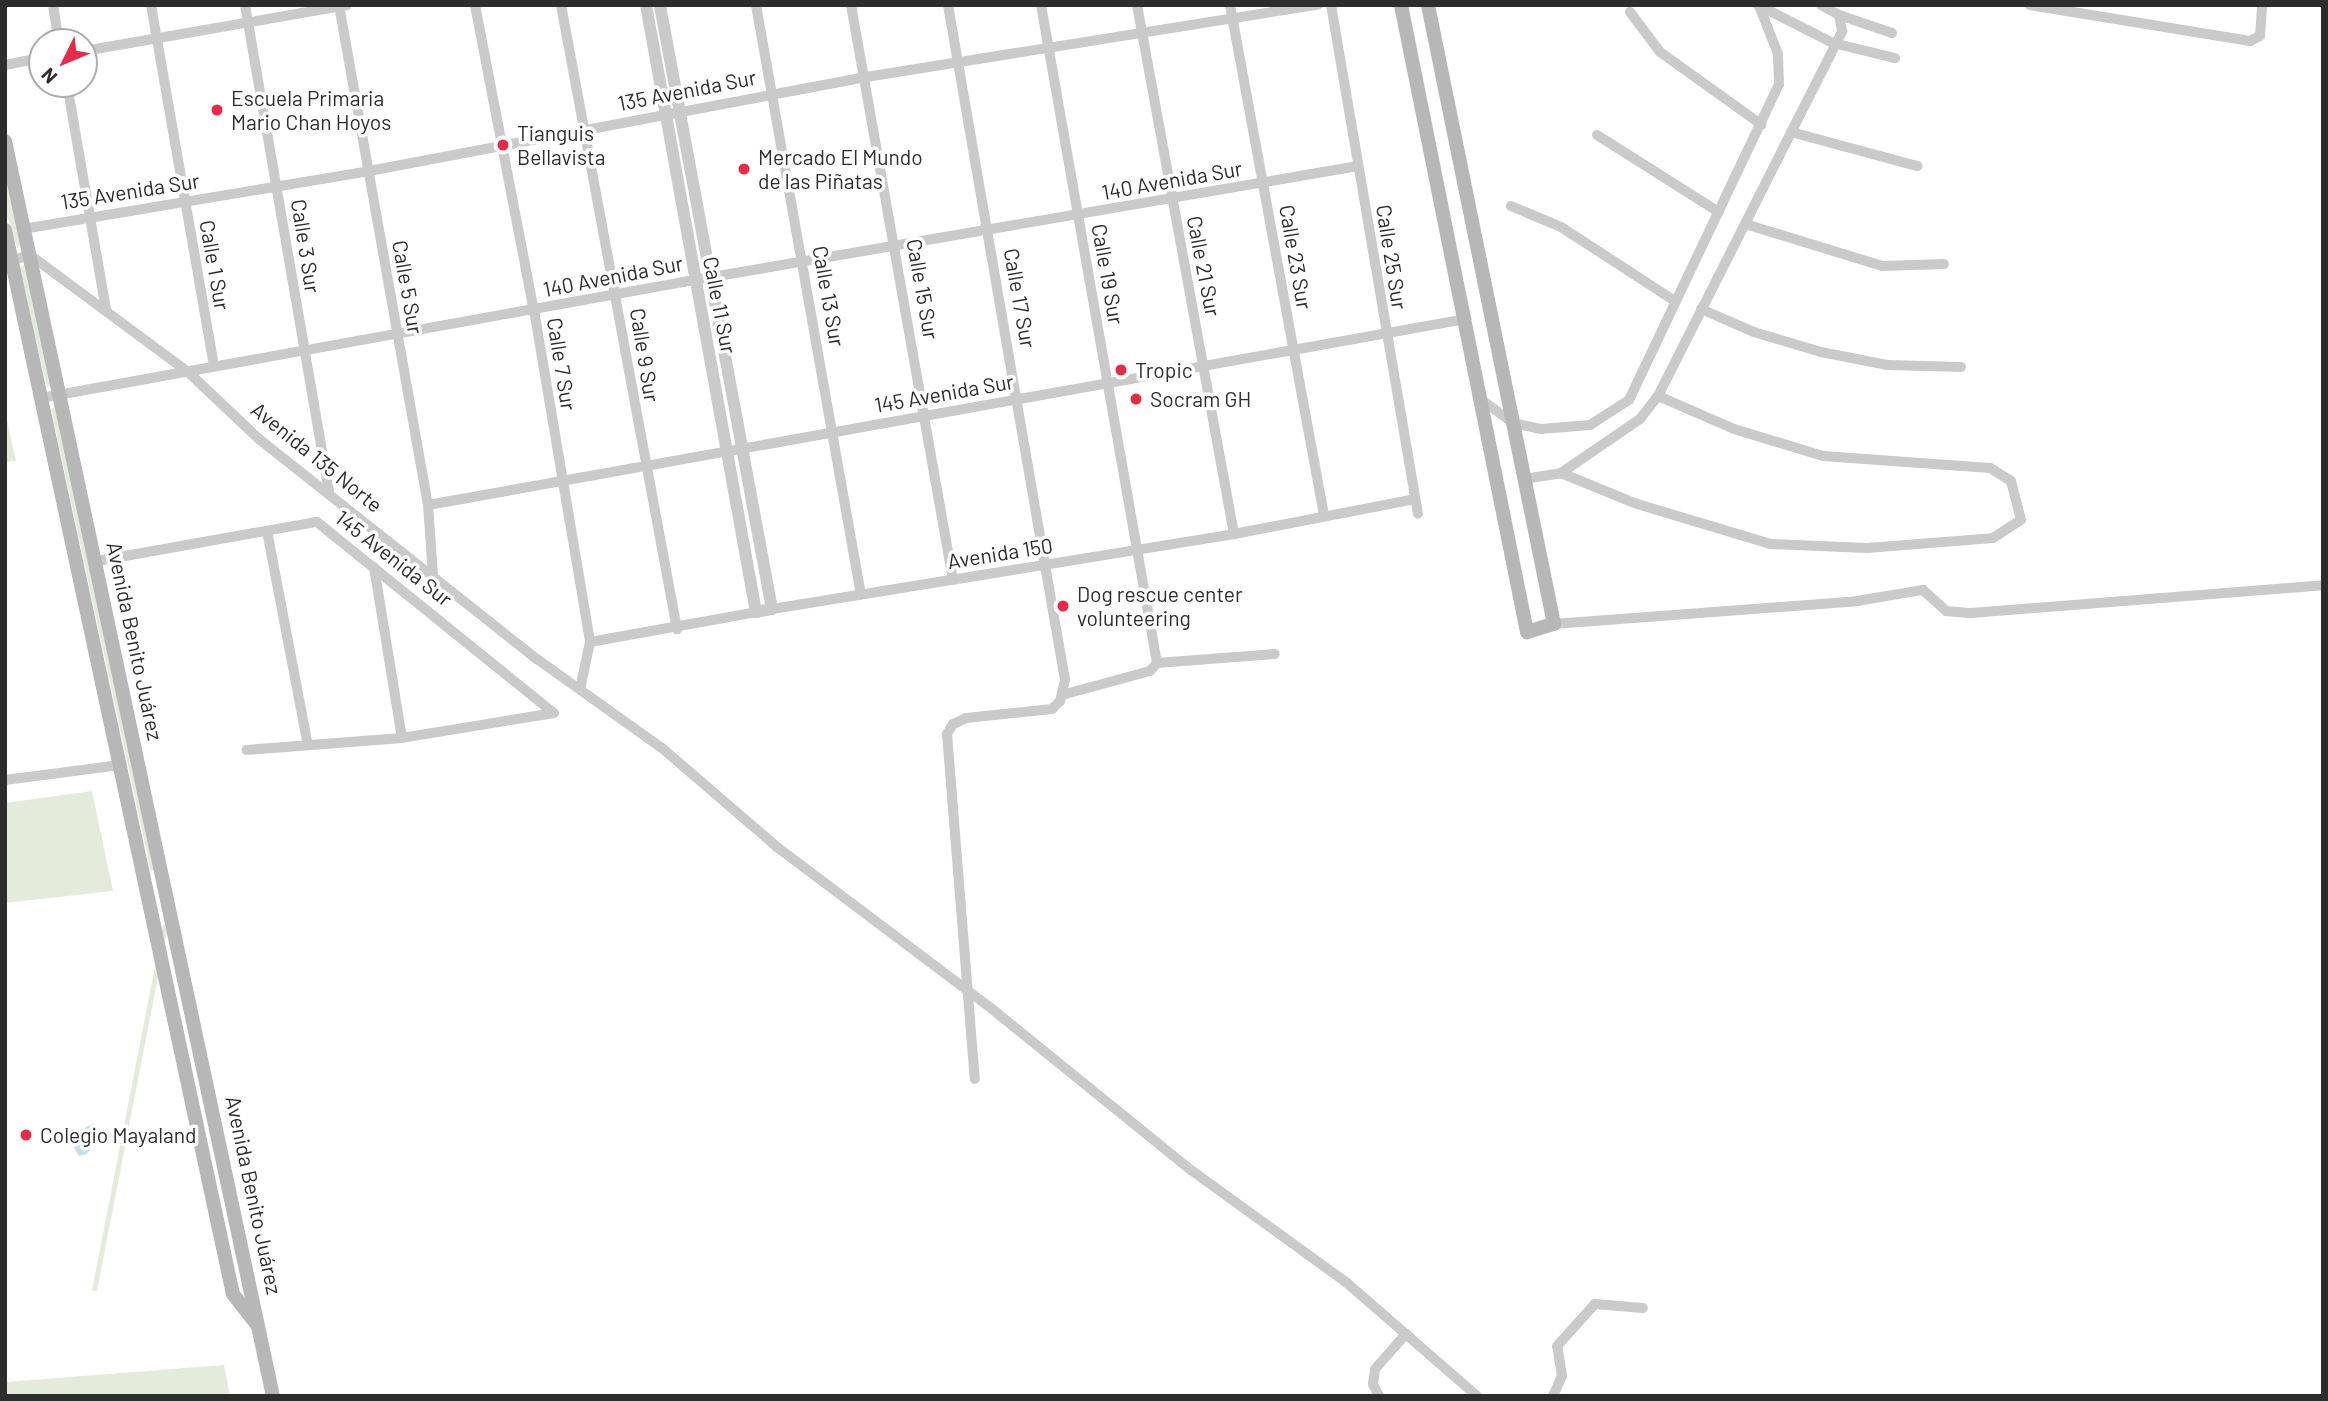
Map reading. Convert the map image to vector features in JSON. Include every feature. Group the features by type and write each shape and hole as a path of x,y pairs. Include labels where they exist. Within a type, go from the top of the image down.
{"main road":[{"path":"1401,5 1483,401 1527,632 1553,624 1428,5"},
{"path":"1423,111 1447,97"},
{"name":"Avenida Benito Juárez","path":"5,141 257,1309 256,1323"},
{"name":"Avenida Benito Juárez","path":"5,230 8,262 41,398 233,1294 256,1323"},
{"path":"256,1323 273,1396"}],"street":[{"path":"53,5 57,28"},
{"name":"Calle 1 Sur","path":"150,5 214,366"},
{"name":"Calle 3 Sur","path":"245,5 303,351 330,492"},
{"name":"Calle 7 Sur","path":"475,5 534,310 590,642 580,689"},
{"name":"Calle 9 Sur","path":"561,5 586,129 644,465 677,629"},
{"name":"Calle 11 Sur","path":"646,5 695,279 772,609"},
{"name":"Calle 11 Sur","path":"660,5 711,277 756,612"},
{"name":"Calle 13 Sur","path":"756,5 861,595"},
{"name":"Calle 15 Sur","path":"851,5 866,77 953,580"},
{"name":"Calle 17 Sur","path":"948,5 1048,566 1065,680 1062,695"},
{"name":"Calle 19 Sur","path":"1041,5 1139,549"},
{"name":"Calle 21 Sur","path":"1137,5 1234,534"},
{"name":"135 Avenida Sur","path":"23,229 369,170 866,77 1142,32 1231,11 1318,5"},
{"name":"Calle 25 Sur","path":"1331,5 1418,514"},
{"path":"1821,5 1839,15 1892,33"},
{"path":"2030,5 2071,9 2250,41 2260,36 2262,5"},
{"path":"98,49 342,6"},
{"name":"Calle 5 Sur","path":"342,6 396,334 428,505 433,575"},
{"path":"1759,6 1833,43 1895,58"},
{"path":"1483,401 1513,423 1541,429 1590,425 1611,415 1629,400 1762,125 1779,84 1778,54 1759,6"},
{"name":"Calle 23 Sur","path":"1231,11 1324,515"},
{"path":"1630,12 1660,52 1762,125"},
{"path":"1524,479 1561,473 1640,419 1658,396 1833,43 1842,31 1839,15"},
{"path":"5,65 28,61"},
{"path":"70,98 106,309"},
{"path":"1791,132 1917,166"},
{"path":"1597,135 1719,212"},
{"name":"140 Avenida Sur","path":"41,398 695,279 804,263 1358,166"},
{"path":"1511,206 1562,226 1675,301"},
{"path":"1745,224 1882,266 1944,264"},
{"path":"8,262 30,255"},
{"name":"Avenida 135 Norte","path":"30,255 187,371 259,439 580,689 662,748 777,847 965,988 1191,1170 1347,1283 1478,1396"},
{"path":"1701,309 1754,332 1821,352 1887,365 1961,368"},
{"name":"145 Avenida Sur","path":"428,505 833,431 1204,369 1466,319"},
{"path":"1561,473 1634,503 1771,544 1867,548 1993,538 2021,520 2011,481 1990,468 1823,456 1734,429 1658,396"},
{"name":"Avenida 150","path":"590,642 677,629 772,609 1234,534 1415,499"},
{"name":"145 Avenida Sur","path":"97,561 317,522 554,713 550,718 402,738"},
{"path":"267,531 308,745"},
{"path":"1139,549 1157,663"},
{"path":"246,750 402,738 373,567"},
{"path":"1553,624 1822,604 1923,590 1946,611 1970,612 2323,585"},
{"path":"975,1079 965,988 947,734 959,720 1046,711 1062,695 1150,671 1157,663 1275,654"},
{"path":"5,780 120,765"},
{"path":"1553,1396 1562,1376 1558,1346 1595,1304 1643,1308"},
{"path":"1379,1396 1373,1384 1375,1370 1406,1334"}],"green space":[{"path":"5,166 22,244 17,247 5,210"},
{"path":"25,264 51,386 47,387 18,269"},
{"path":"56,406 155,868 151,872 51,409"},
{"path":"5,412 16,461 5,462"},
{"path":"92,791 113,891 5,903 5,803"},
{"path":"163,925 168,926 97,1291 92,1290"},
{"path":"224,1365 230,1396 5,1396 5,1382"}],"water":[{"path":"93,1124 100,1132 87,1154 79,1156 74,1148 86,1127"}],"place":[{"name":"Escuela Primaria Mario Chan Hoyos","path":"217,110"},
{"name":"Tianguis Bellavista","path":"503,145"},
{"name":"Mercado El Mundo de las Piñatas","path":"744,169"},
{"name":"Tropic","path":"1121,370"},
{"name":"Socram GH","path":"1136,399"},
{"name":"Dog rescue center volunteering","path":"1063,606"},
{"name":"Colegio Mayaland","path":"26,1135"}]}
